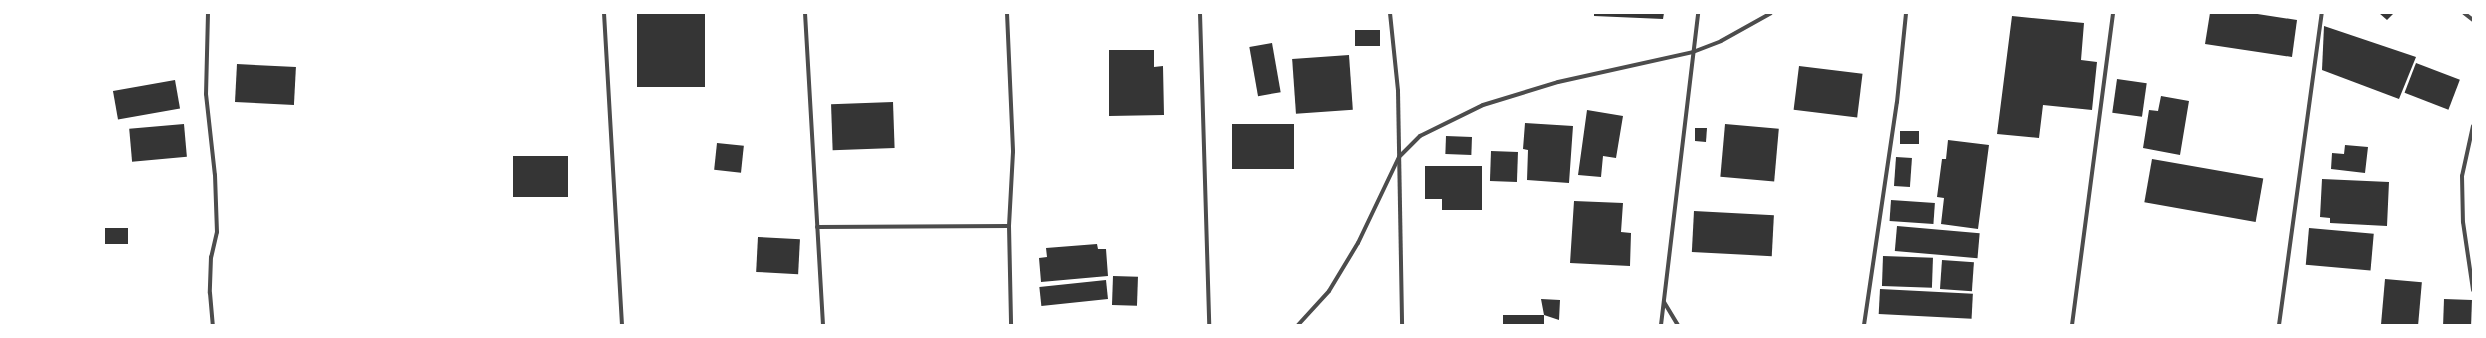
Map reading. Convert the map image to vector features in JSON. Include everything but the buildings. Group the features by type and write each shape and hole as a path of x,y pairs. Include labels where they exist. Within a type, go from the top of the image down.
{"street":[{"path":"208,13 206,94 215,175 217,232 211,257 210,293 213,325"},
{"path":"604,13 622,325"},
{"path":"805,13 823,325"},
{"path":"1006,13 1013,152 1009,226 1010,324"},
{"path":"1200,13 1209,325"},
{"path":"1390,13 1398,91 1402,325"},
{"path":"1661,325 1698,13"},
{"path":"1298,325 1329,291 1358,243 1399,157 1420,136 1483,105 1558,82 1693,52 1721,41 1771,13"},
{"path":"1864,325 1898,94 1906,13"},
{"path":"2072,325 2113,13"},
{"path":"2279,325 2322,13"},
{"path":"2464,13 2473,20"},
{"path":"2473,126 2462,176 2463,222 2473,290"},
{"path":"817,227 1009,226"},
{"path":"1663,301 1678,325"}]}
